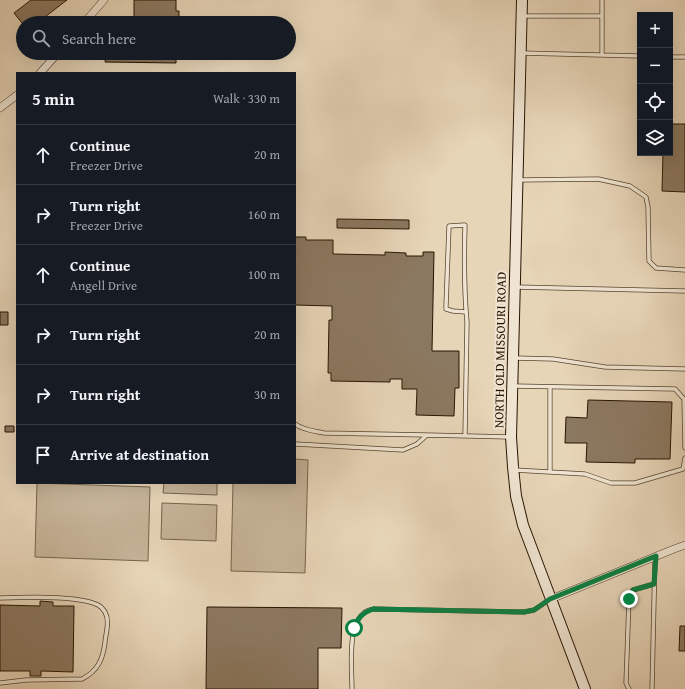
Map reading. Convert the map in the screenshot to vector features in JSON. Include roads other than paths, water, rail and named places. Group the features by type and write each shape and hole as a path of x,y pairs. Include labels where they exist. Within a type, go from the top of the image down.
{"main road":[{"name":"NORTH OLD MISSOURI ROAD","path":"522,0 511,437 513,470 516,496 523,525 585,689"}],"street":[{"path":"90,16 104,0"},
{"path":"41,72 52,60"},
{"path":"0,108 16,96"},
{"path":"550,599 685,545"}],"lane":[{"path":"602,0 602,55"},
{"path":"522,16 602,16"},
{"path":"521,54 637,56"},
{"path":"673,57 685,58"},
{"path":"518,180 598,179 630,186 646,197 648,207 649,261 656,268 685,270"},
{"path":"465,436 466,312 464,291 465,225 449,226 446,309 466,312"},
{"path":"515,287 685,291"},
{"path":"513,358 553,359 605,367 685,369"},
{"path":"512,386 675,389 684,399 685,448"},
{"path":"550,387 550,472"},
{"path":"296,425 311,431 324,433 511,437"},
{"path":"296,444 403,450 418,444 427,435"},
{"path":"513,470 585,474 611,483 635,483 683,468 685,458"},
{"path":"652,689 656,556"},
{"path":"629,689 626,682 629,599 633,590 654,584"},
{"path":"0,598 62,598 83,601 99,605 105,612 108,621 104,656 90,675 82,679 26,680 0,683"},
{"path":"352,689 352,642 354,628 358,619 364,612 373,609 524,612 534,610 550,599"}]}
